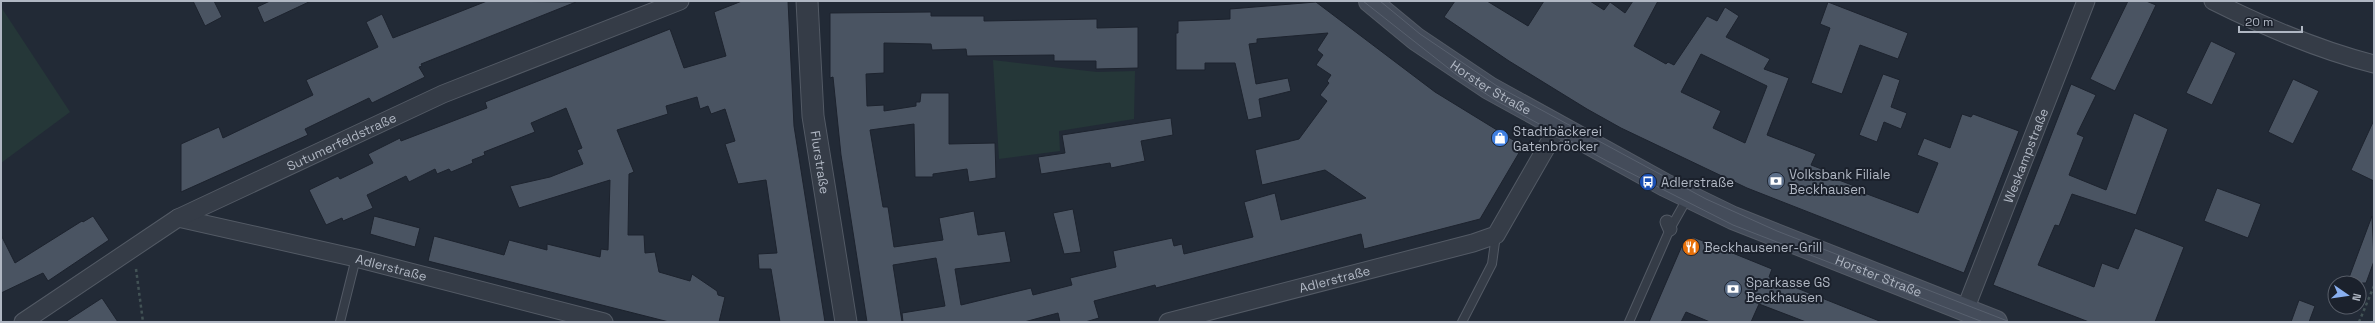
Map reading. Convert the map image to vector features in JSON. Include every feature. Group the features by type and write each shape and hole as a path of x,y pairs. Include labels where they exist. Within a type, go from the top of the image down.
{"main road":[{"name":"Horster Straße","path":"1370,1 1453,65 1558,127 1689,196 1733,218 1996,322"}],"street":[{"name":"Sutumerfeldstraße","path":"23,322 178,218 443,94 680,1"},
{"name":"Flurstraße","path":"808,1 813,116 846,322"},
{"name":"Weskampstraße","path":"1965,310 2086,1"},
{"path":"2213,1 2267,28 2346,57 2374,64"},
{"path":"1496,235 1558,127"},
{"name":"Adlerstraße","path":"178,218 356,258 604,322"},
{"name":"Adlerstraße","path":"1168,322 1473,243 1496,235"}],"lane":[{"path":"1629,322 1669,226 1689,196"},
{"path":"1462,322 1492,264 1496,235"},
{"path":"340,322 356,258"}],"path":[{"path":"133,248 143,322"},
{"path":"2359,322 2374,286"}],"shaded area":[{"path":"1,7 70,112 1,163"},
{"path":"993,60 1097,72 1135,71 1134,119 1059,131 1060,151 999,159"}],"building":[{"path":"193,1 214,1 222,17 205,26"},
{"path":"270,1 311,1 264,23 257,7"},
{"path":"487,1 576,2 421,64 422,66 419,67 425,77 372,103 369,98 305,129 308,135 181,192 181,144 219,127 223,138 313,95 306,80 378,47 366,22 382,14 393,38"},
{"path":"742,1 788,1 794,126 825,322 780,322 771,269 759,269 758,254 777,253 766,180 738,184 725,144 735,141 725,109 711,114 708,106 700,109 697,97 666,106 668,114 617,130 634,172 629,174 628,235 644,235 645,253 655,252 659,272 690,281 692,274 717,291 718,295 725,297 719,322 669,322 428,261 434,236 504,255 509,240 547,250 547,244 600,257 601,249 608,250 610,180 519,208 510,186 550,177 583,164 577,150 582,148 566,108 531,123 535,132 484,152 485,155 472,160 473,163 451,172 449,169 437,174 435,169 409,182 406,176 367,195 373,208 343,221 342,218 326,225 309,190 338,176 340,179 373,163 368,154 400,138 401,141 487,108 485,102 670,29 684,68 726,56 714,12"},
{"path":"1455,1 1487,1 1528,26 1544,1 1590,1 1604,10 1610,2 1625,13 1633,1 1658,1 1634,46 1666,64 1668,62 1674,65 1707,16 1717,21 1725,7 1739,16 1726,37 1770,59 1764,69 1789,78 1767,135 1816,154 1811,165 1837,175 1836,179 1860,188 1859,191 1918,213 1938,163 1917,155 1924,138 1950,148 1962,114 1971,117 1973,114 2019,131 1964,273 1747,188 1621,128 1509,61 1444,17","holes":["1701,54 1767,86 1745,143 1713,128 1721,111 1681,92"]},
{"path":"2128,1 2146,1 2156,5 2115,91 2090,79"},
{"path":"1316,2 1435,92 1523,146 1480,219 1364,249 1361,234 1156,288 1155,285 1094,301 1099,318 1085,322 1060,322 1058,313 1024,322 903,322 902,313 945,306 936,258 893,265 902,322 867,322 841,155 833,77 830,78 830,13 931,12 931,16 984,16 984,21 1097,19 1097,28 1138,27 1138,68 1096,69 1096,61 1054,61 1054,55 967,56 966,49 932,50 931,44 884,43 884,73 866,74 867,106 884,105 884,111 916,106 916,102 920,102 921,93 949,93 949,144 995,143 996,178 969,182 967,169 933,174 933,177 915,177 914,124 870,130 883,207 888,207 894,247 943,240 939,218 974,211 978,235 1005,231 1011,262 955,269 961,305 1031,288 1033,295 1072,285 1070,278 1116,267 1113,251 1172,238 1174,246 1182,244 1184,254 1253,237 1244,202 1275,193 1281,220 1366,198 1325,170 1262,185 1255,150 1299,139 1327,101 1320,95 1329,83 1327,81 1331,75 1316,65 1323,55 1317,50 1328,33 1257,39 1257,43 1249,44 1256,84 1288,78 1291,91 1259,99 1262,117 1248,120 1235,63 1205,63 1205,70 1176,70 1176,33 1178,33 1178,21 1230,19 1230,9"},
{"path":"1828,2 1908,33 1898,59 1860,45 1842,94 1811,83 1830,28 1820,24"},
{"path":"2211,41 2236,53 2212,105 2186,93"},
{"path":"1883,74 1900,80 1891,107 1907,113 1901,129 1884,122 1877,142 1859,135"},
{"path":"2293,79 2319,91 2293,144 2268,132"},
{"path":"2071,84 2096,95 2077,134 2084,137 2069,175 2106,190 2134,113 2168,129 2136,215 2072,194 2059,226 2055,225 2038,265 2094,287 2102,263 2118,269 2135,228 2184,247 2155,322 2089,322 1993,285"},
{"path":"1171,118 1173,135 1141,141 1145,161 1111,168 1110,163 1041,174 1038,157 1065,153 1062,135"},
{"path":"2374,120 2374,181 2351,170"},
{"path":"2217,188 2261,204 2248,238 2204,221"},
{"path":"1073,209 1081,252 1064,254 1053,213"},
{"path":"93,216 109,240 48,281 43,273 1,293 1,235 15,263 82,221 83,222"},
{"path":"374,216 420,228 415,247 370,234"},
{"path":"2372,216 2374,261 2367,280 2367,275 2350,275"},
{"path":"1693,237 1772,269 1769,277 1882,322 1806,322 1759,304 1751,322 1710,322 1686,312 1681,322 1649,322 1684,241"},
{"path":"102,298 118,322 65,322"},
{"path":"2299,300 2315,306 2309,322 2291,322"}],"tram line":[{"path":"1363,1 1457,75 1497,101 1607,161 1733,225 1983,322"},
{"path":"1380,1 1420,34 1497,86 1706,199 1777,231 2010,322"}],"place":[{"name":"Stadtbäckerei Gatenbröcker","path":"1500,138"},
{"name":"Volksbank Filiale Beckhausen","path":"1776,181"},
{"name":"Adlerstraße","path":"1648,182"},
{"name":"Beckhausener-Grill","path":"1691,247"},
{"name":"Sparkasse GS Beckhausen","path":"1733,289"}]}
